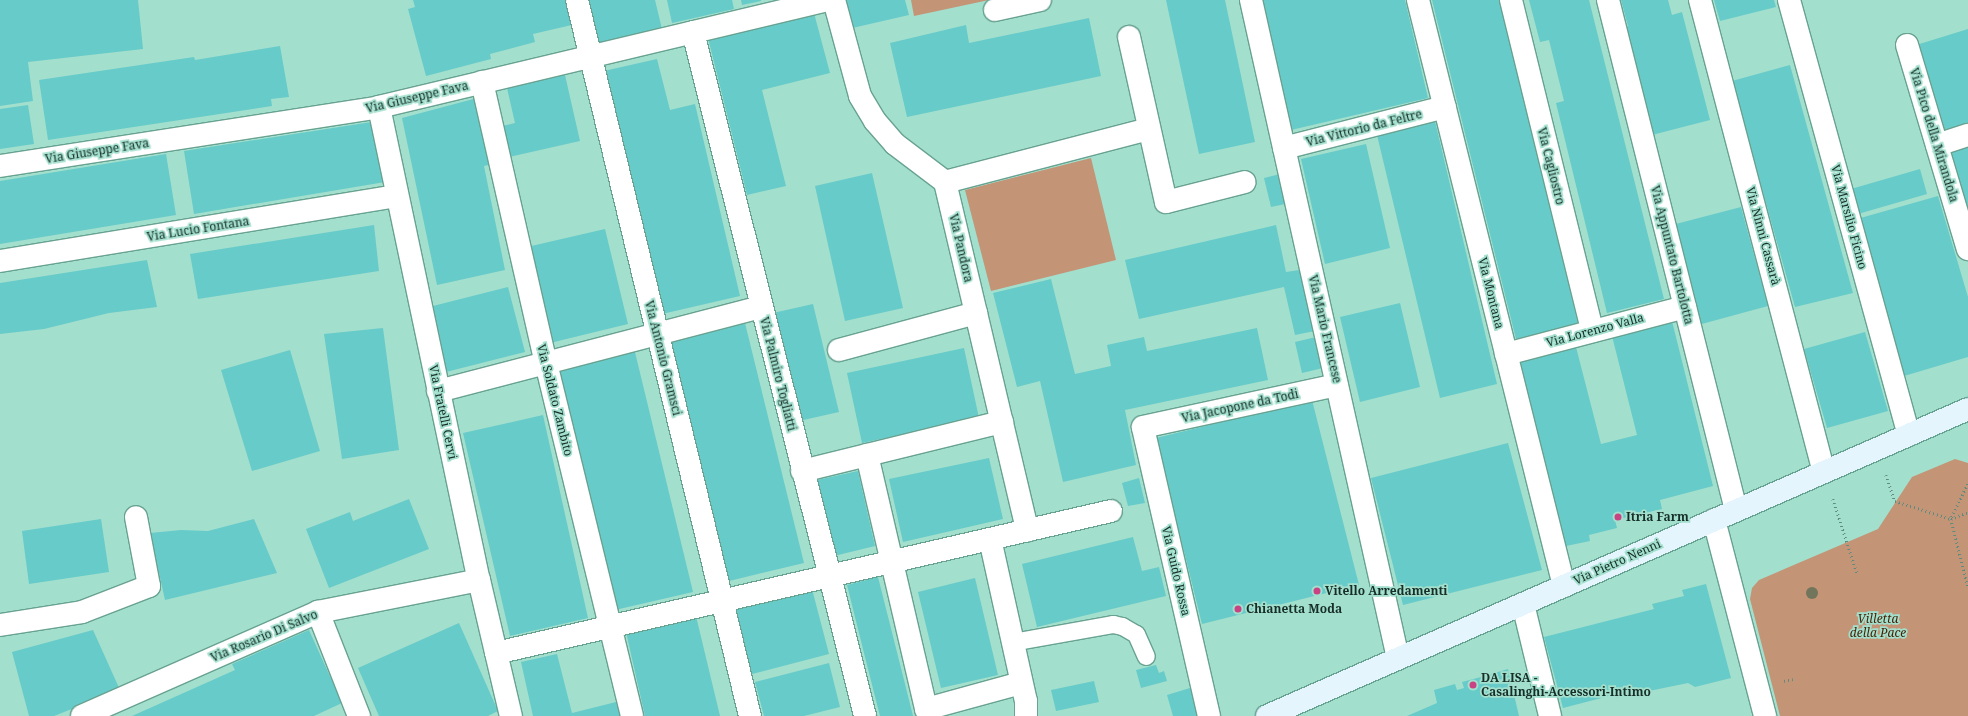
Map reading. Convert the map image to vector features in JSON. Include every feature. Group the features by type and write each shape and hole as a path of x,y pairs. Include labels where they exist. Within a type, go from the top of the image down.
{"main road":[{"name":"Via Pietro Nenni","path":"1267,716 1968,409"}],"street":[{"name":"Via Antonio Gramsci","path":"577,0 750,716"},
{"name":"Via Giuseppe Fava","path":"0,166 380,107 828,0"},
{"path":"834,0 860,96 875,121 896,144 945,182 1149,129"},
{"path":"995,10 1040,0"},
{"name":"Via Mario Francese","path":"1251,0 1398,658"},
{"name":"Via Montana","path":"1418,0 1564,586"},
{"name":"Via Cagliostro","path":"1511,0 1592,331"},
{"name":"Via Appuntato Bartolotta","path":"1608,0 1736,510"},
{"name":"Via Ninni Cassarà","path":"1700,0 1824,472"},
{"name":"Via Marsilio Ficino","path":"1789,0 1909,435"},
{"name":"Via Palmiro Togliatti","path":"693,32 760,307 865,716"},
{"path":"1129,37 1166,202 1245,182"},
{"name":"Via Pico della Mirandola","path":"1908,44 1968,249"},
{"name":"Via Soldato Zambito","path":"482,82 546,363 632,716"},
{"name":"Via Fratelli Cervi","path":"380,107 396,196 478,580 511,716"},
{"name":"Via Vittorio da Feltre","path":"1284,148 1445,107"},
{"path":"1937,145 1968,135"},
{"name":"Via Pandora","path":"945,182 1027,530"},
{"name":"Via Lucio Fontana","path":"0,262 396,196"},
{"path":"438,391 760,307"},
{"name":"Via Lorenzo Valla","path":"1506,354 1685,307"},
{"path":"838,350 976,313"},
{"name":"Via Jacopone da Todi","path":"1143,427 1337,385"},
{"path":"802,471 1002,422"},
{"name":"Via Guido Rossa","path":"1143,427 1209,716"},
{"path":"867,455 926,709 1027,704 990,539"},
{"path":"496,653 1111,511"},
{"path":"0,625 82,612 149,586 136,517"},
{"path":"1714,520 1765,716"},
{"name":"Via Rosario Di Salvo","path":"82,716 318,612 478,580"},
{"path":"1523,604 1550,716"},
{"path":"318,612 356,715"}],"lane":[{"path":"1012,642 1113,624 1122,626 1136,634 1146,656"}],"path":[{"path":"1824,472 1857,573"},
{"path":"1968,484 1951,519 1968,586"},
{"path":"1895,501 1951,519 1968,512"}],"green space":[{"path":"911,0 989,0 914,16"},
{"path":"1091,158 1116,260 991,291 965,190"},
{"name":"Villetta della Pace","path":"1955,459 1968,463 1968,716 1780,716 1750,599 1752,588 1759,580 1878,529 1912,477"}],"building":[{"path":"0,0 138,0 143,49 28,62 33,101 0,106"},
{"path":"413,0 570,0 576,24 533,34 535,42 490,54 491,59 426,76 408,9 415,7"},
{"path":"585,0 655,0 662,29 597,45"},
{"path":"667,0 732,0 734,9 672,23"},
{"path":"741,0 761,0 761,1 742,5"},
{"path":"841,0 905,0 909,15 848,29"},
{"path":"1166,0 1225,0 1255,142 1199,154"},
{"path":"1261,0 1405,0 1428,98 1291,130"},
{"path":"1432,0 1500,0 1578,324 1516,339"},
{"path":"1529,0 1589,0 1664,299 1607,313 1556,103 1564,101 1549,40 1540,42"},
{"path":"1621,0 1668,0 1672,15 1682,12 1710,120 1648,136 1620,29 1628,26"},
{"path":"1714,0 1774,0 1776,7 1720,21"},
{"path":"814,13 830,73 762,90 786,186 747,195 708,38"},
{"path":"1089,18 1101,76 907,117 890,43 966,25 969,43"},
{"path":"1968,29 1968,123 1940,131 1913,46"},
{"path":"280,46 289,97 271,99 272,106 48,140 39,80 194,57 195,60"},
{"path":"657,59 670,110 695,104 740,296 662,314 604,71"},
{"path":"1790,65 1853,293 1795,307 1732,81"},
{"path":"565,75 580,141 505,158 498,127 515,123 507,88"},
{"path":"481,97 496,163 484,166 505,270 437,285 402,118"},
{"path":"28,105 34,144 0,149 0,109"},
{"path":"378,121 391,181 194,214 184,151"},
{"path":"1435,121 1497,384 1440,398 1377,135"},
{"path":"1366,144 1390,248 1325,264 1301,159"},
{"path":"1968,144 1968,231 1943,151"},
{"path":"166,154 176,215 0,244 0,181"},
{"path":"1920,169 1927,194 1858,214 1851,189"},
{"path":"872,173 903,308 845,321 815,186"},
{"path":"1284,173 1290,203 1271,207 1264,178"},
{"path":"1938,196 1968,297 1968,357 1904,376 1857,219"},
{"path":"1741,207 1768,306 1698,325 1672,225"},
{"path":"374,225 379,271 198,299 190,254"},
{"path":"1276,225 1286,272 1306,269 1320,330 1295,335 1284,287 1139,319 1125,260"},
{"path":"605,229 628,324 550,343 527,247"},
{"path":"147,260 157,307 109,313 44,329 0,334 0,283"},
{"path":"1051,279 1075,374 1111,366 1107,345 1144,337 1147,351 1257,328 1268,380 1125,410 1136,465 1063,482 1040,381 1017,387 993,293"},
{"path":"508,287 525,352 446,372 429,307"},
{"path":"1400,303 1420,387 1360,402 1340,317"},
{"path":"813,304 839,412 799,421 773,313"},
{"path":"744,319 804,563 729,581 669,338"},
{"path":"1672,321 1713,486 1660,500 1662,509 1615,520 1617,528 1589,535 1590,541 1566,546 1520,361 1576,347 1601,444 1637,435 1612,336"},
{"path":"383,328 399,450 342,459 324,334"},
{"path":"1865,332 1888,411 1827,428 1804,349"},
{"path":"1316,337 1323,368 1302,373 1295,342"},
{"path":"634,348 693,592 615,610 558,369"},
{"path":"964,348 979,418 862,443 847,373"},
{"path":"290,350 320,451 252,471 221,370"},
{"path":"1312,400 1359,585 1202,624 1156,438"},
{"path":"543,415 588,618 510,636 463,433"},
{"path":"1508,443 1542,570 1403,605 1371,478"},
{"path":"989,458 1003,519 903,542 889,479"},
{"path":"858,471 875,546 834,556 817,480"},
{"path":"1139,478 1145,503 1128,506 1122,483"},
{"path":"409,499 429,549 329,588 306,529 350,512 353,521"},
{"path":"101,519 109,572 29,584 22,531"},
{"path":"254,519 277,573 165,600 150,533 181,530 208,531"},
{"path":"1133,537 1142,571 1159,567 1166,596 1037,627 1022,564"},
{"path":"878,577 913,716 880,716 865,657 847,585"},
{"path":"975,578 998,675 941,688 918,592"},
{"path":"1706,584 1731,678 1695,687 1688,683 1615,698 1609,696 1563,708 1544,637 1654,609 1652,604 1684,596 1682,590"},
{"path":"812,589 829,654 752,674 736,610"},
{"path":"696,616 720,716 645,716 626,632"},
{"path":"459,623 498,711 488,716 379,716 358,668"},
{"path":"93,630 120,690 54,716 29,716 12,652"},
{"path":"309,630 342,703 314,716 132,716 235,670 232,664"},
{"path":"557,654 572,713 616,702 620,716 533,716 521,662"},
{"path":"829,663 840,707 804,716 764,716 755,682"},
{"path":"1156,665 1159,673 1164,671 1167,681 1141,688 1136,670"},
{"path":"1508,669 1519,716 1407,716 1437,703 1434,690 1455,684 1457,690 1464,688 1462,682 1481,677 1482,683 1489,681 1488,675"},
{"path":"1094,681 1099,702 1056,711 1051,690"},
{"path":"1190,688 1198,716 1173,716 1167,695"}],"place":[{"name":"Itria Farm","path":"1618,517"},
{"name":"Vitello Arredamenti","path":"1317,591"},
{"name":"Chianetta Moda","path":"1238,609"},
{"name":"DA LISA - Casalinghi-Accessori-Intimo","path":"1473,685"}]}
